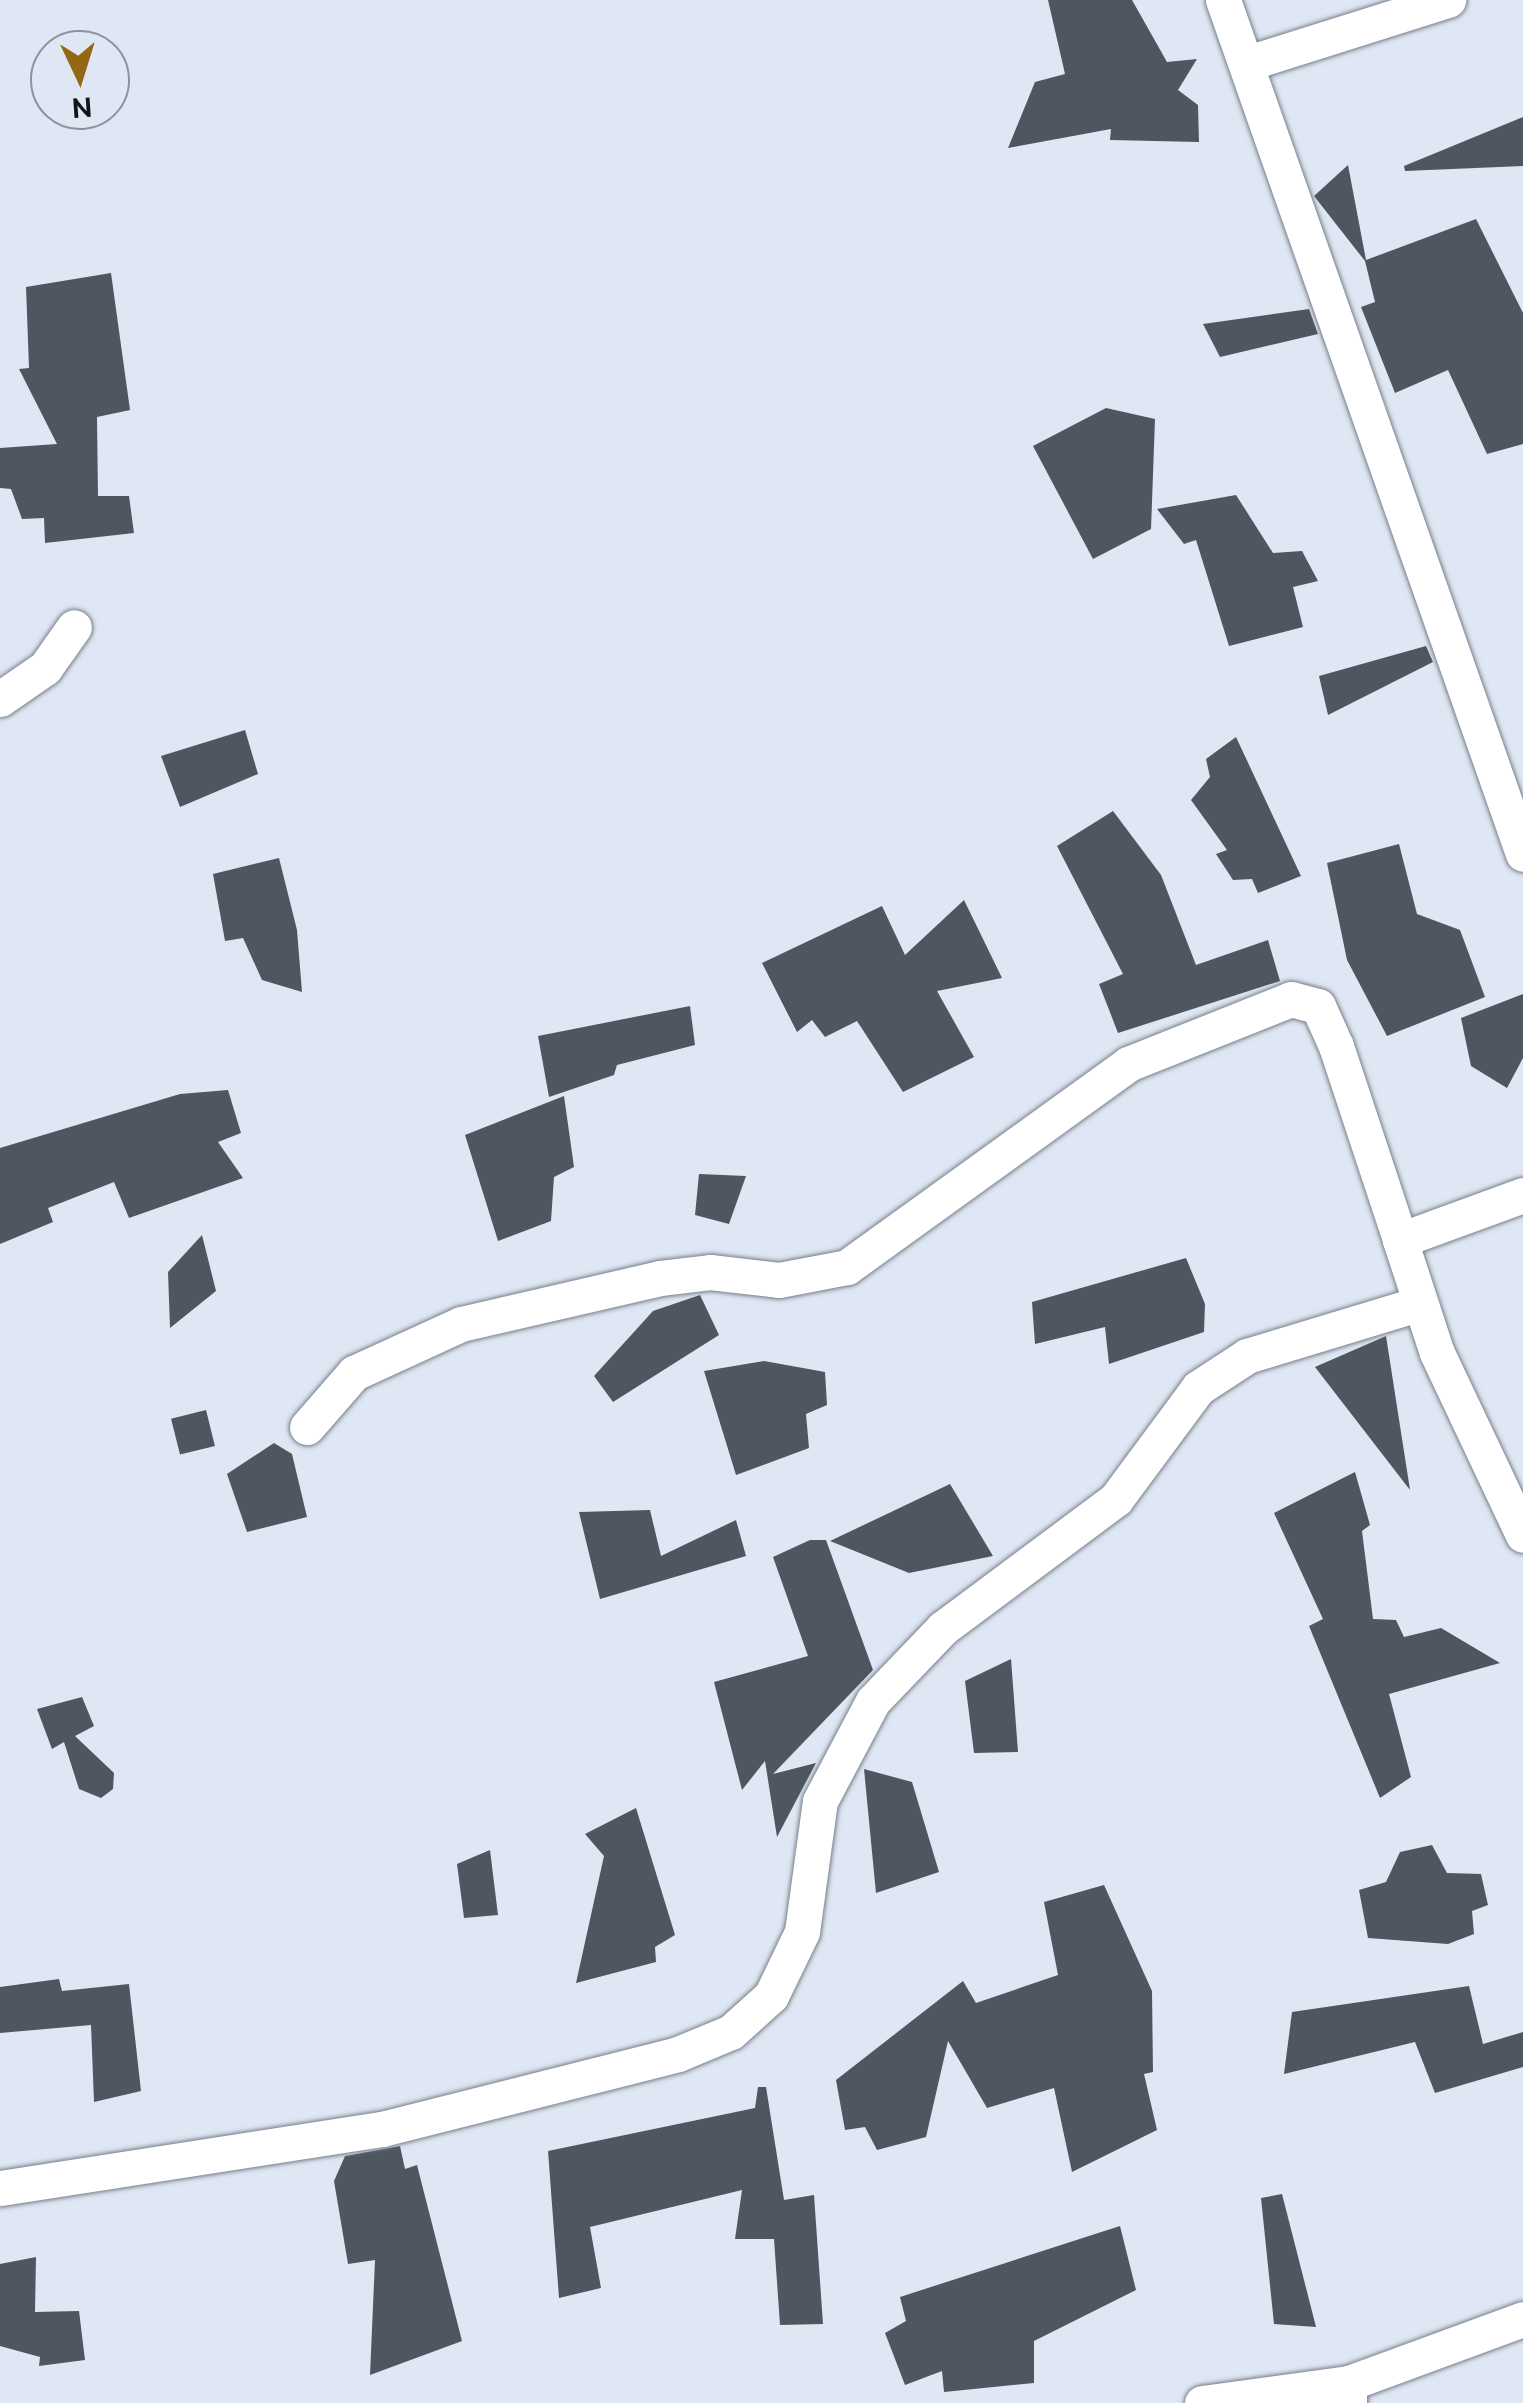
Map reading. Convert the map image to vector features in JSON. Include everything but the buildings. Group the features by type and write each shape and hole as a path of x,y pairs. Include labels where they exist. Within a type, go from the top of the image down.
{"street":[{"path":"1223,0 1523,854"},
{"path":"1248,63 1448,0"},
{"path":"0,699 46,668 74,627"},
{"path":"307,1426 354,1373 462,1324 660,1278 710,1272 779,1280 847,1267 1128,1064 1291,999 1318,1006 1330,1032 1418,1304 1523,1535"},
{"path":"1400,1240 1523,1195"},
{"path":"0,2188 382,2129 678,2054 731,2032 771,1996 802,1932 820,1801 873,1701 943,1628 1116,1499 1198,1388 1247,1356 1418,1304"},
{"path":"1202,2403 1349,2393 1523,2319"}]}
